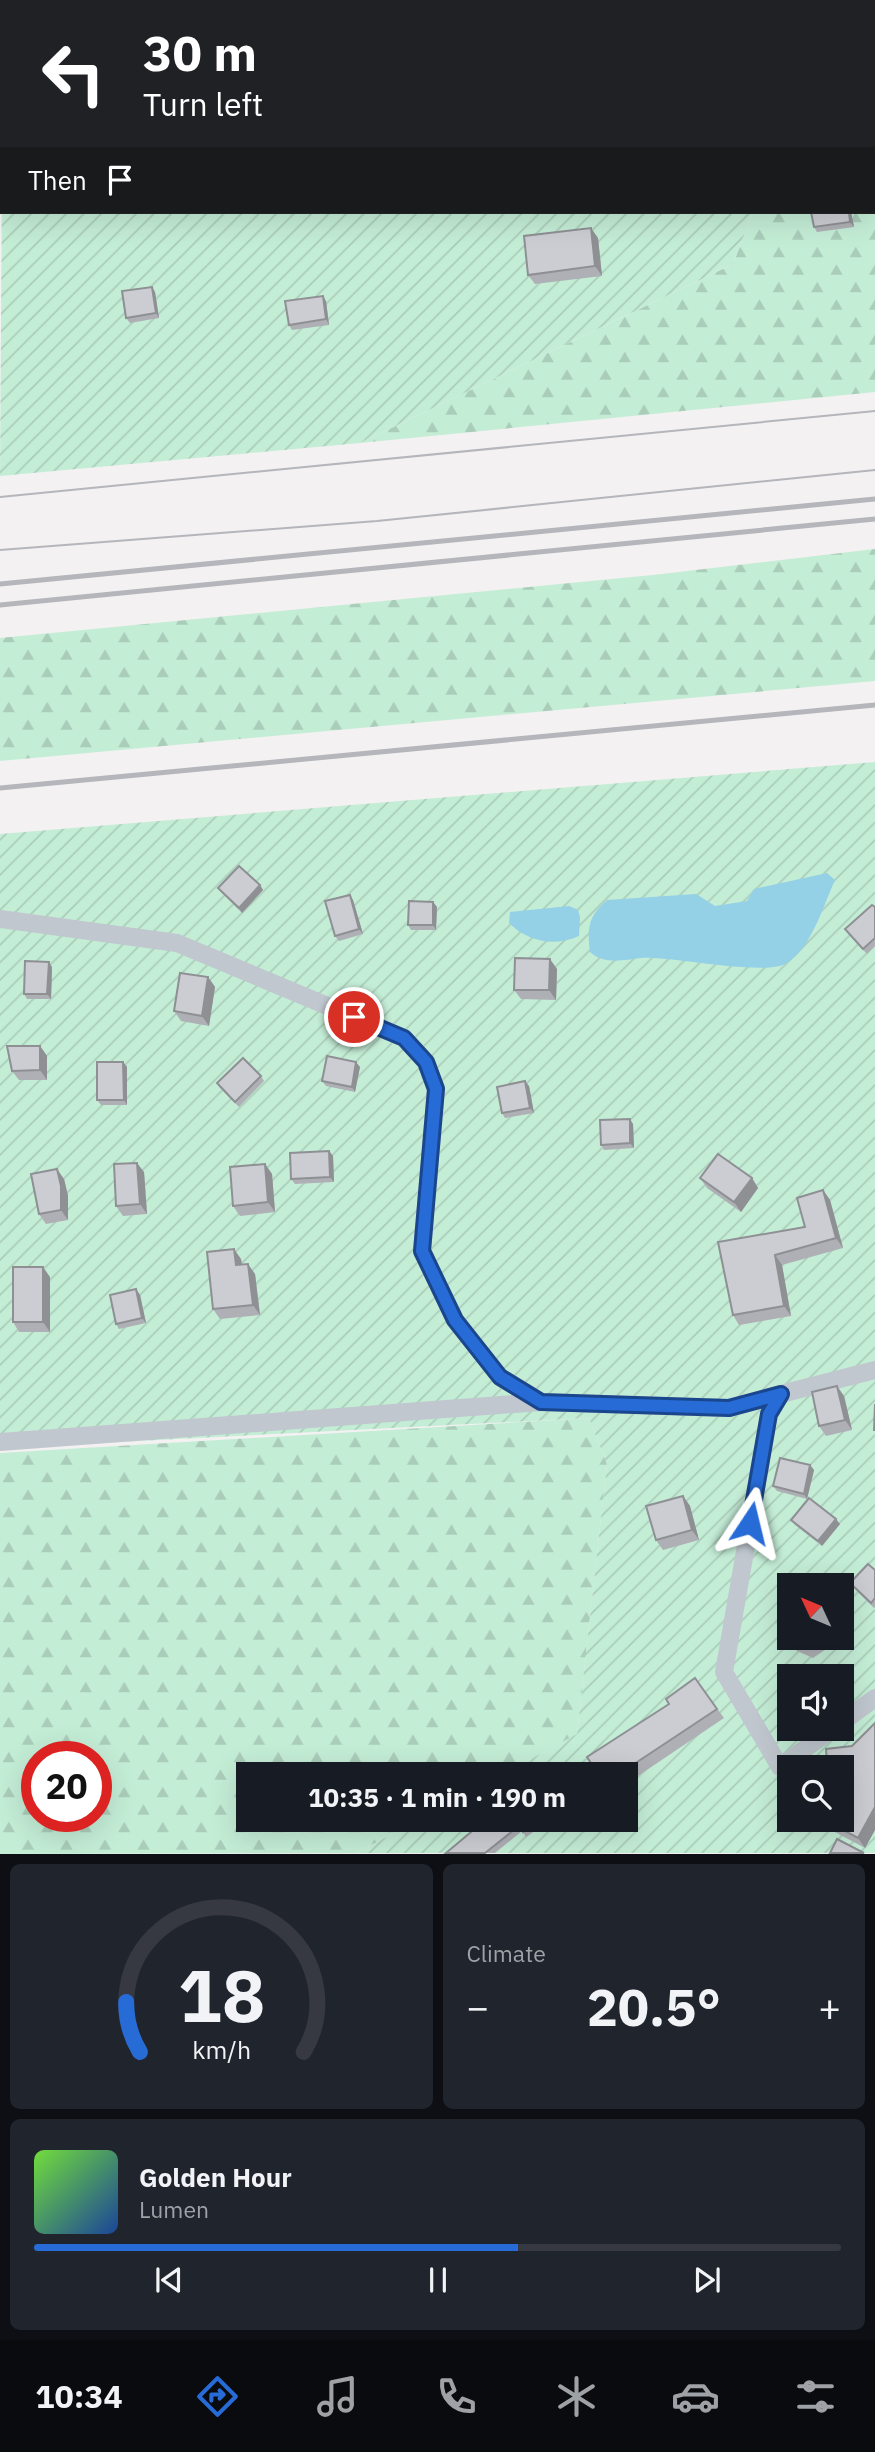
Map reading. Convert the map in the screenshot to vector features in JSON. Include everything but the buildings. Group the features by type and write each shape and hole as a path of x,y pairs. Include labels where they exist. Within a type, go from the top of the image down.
{"lane":[{"path":"0,919 177,943 404,1038 426,1062 436,1089 422,1251 462,1330 500,1377 541,1402"},
{"path":"0,1442 541,1402 729,1408 875,1370"},
{"path":"781,1394 769,1414 724,1672 780,1767 816,1741"},
{"path":"854,1713 875,1698"}],"green space":[{"path":"2,214 752,214 733,264 360,443 0,476"},
{"path":"752,214 875,214 875,392 360,443 733,264"},
{"path":"875,549 875,681 0,761 0,638 653,575"},
{"path":"875,762 875,1853 356,1853 396,1832 638,1832 638,1762 525,1762 577,1734 607,1464 589,1418 0,1448 0,834"},
{"path":"589,1418 607,1464 577,1735 526,1762 236,1762 236,1832 396,1832 356,1853 0,1854 0,1453"}],"water":[{"path":"827,873 835,880 810,937 796,956 776,967 740,967 656,958 614,961 601,959 590,952 590,923 607,900 696,894 715,906 747,901 754,889"},
{"path":"569,906 578,910 580,917 579,936 570,939 542,941 525,935 509,923 510,912"}],"tram line":[{"path":"0,497 875,411"},
{"path":"0,550 377,521 875,470"}],"railway":[{"path":"0,584 875,499"},
{"path":"0,605 875,519"},
{"path":"0,788 875,705"}],"route":[{"path":"354,1017 404,1038 426,1062 436,1089 422,1251 455,1320 467,1336 500,1377 541,1402 729,1408 781,1394 769,1414 750,1523"}]}
